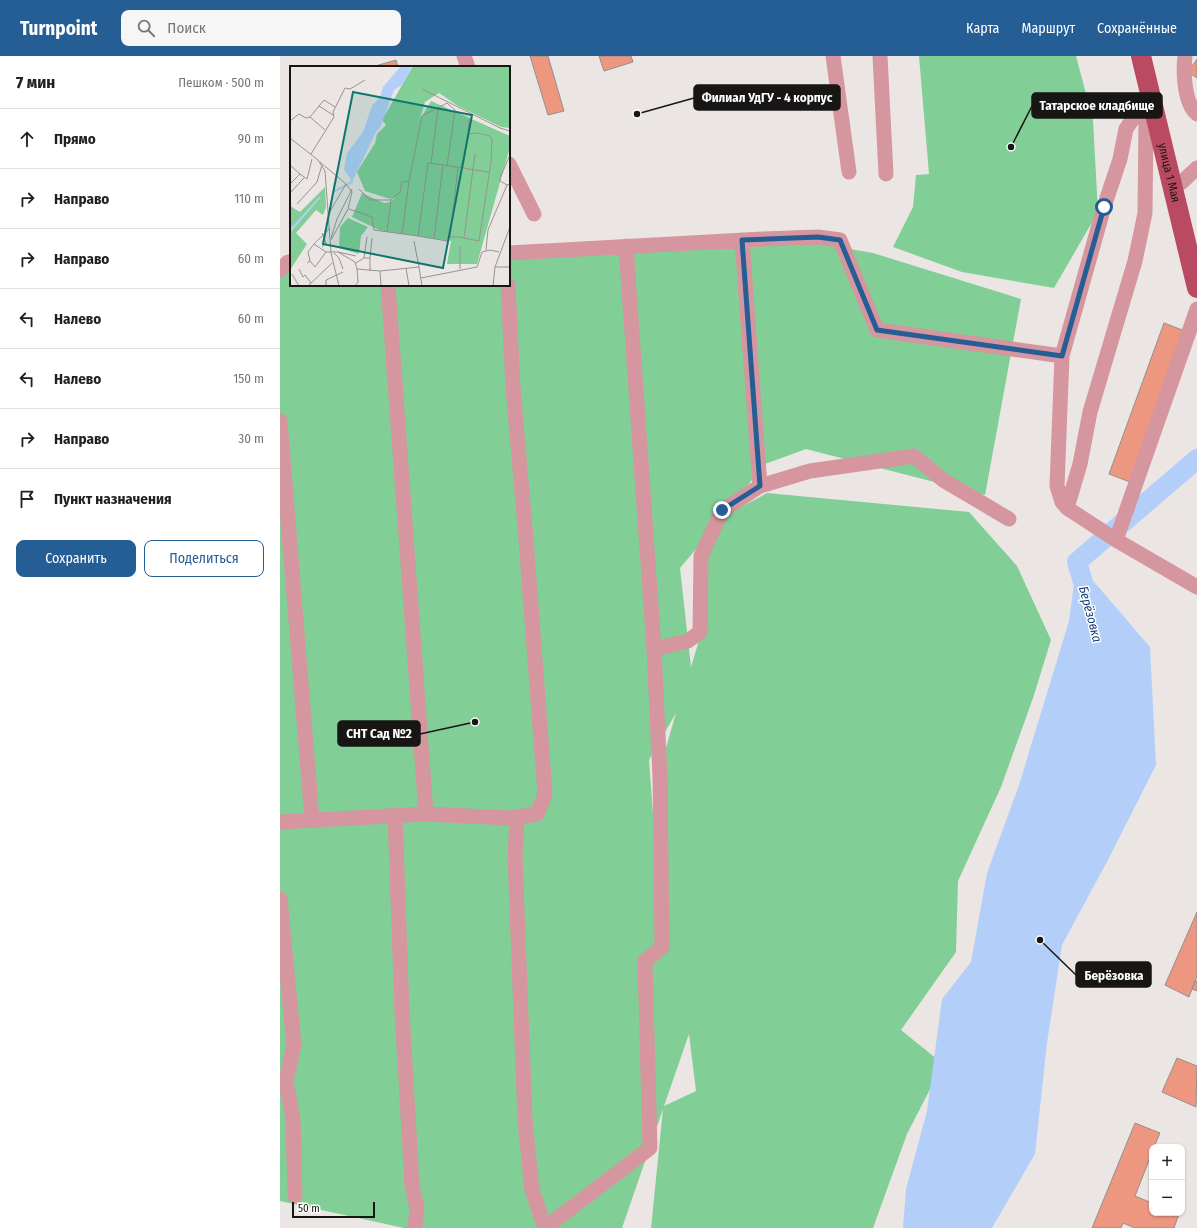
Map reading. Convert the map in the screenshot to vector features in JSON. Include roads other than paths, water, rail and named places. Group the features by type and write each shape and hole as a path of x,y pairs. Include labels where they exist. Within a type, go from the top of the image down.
{"main road":[{"name":"улица 1 Мая","path":"1141,56 1197,288"}],"lane":[{"path":"464,56 468,66"},
{"path":"833,56 849,172"},
{"path":"880,56 886,174"},
{"path":"1185,56 1183,71 1191,108 1197,114"},
{"path":"1150,93 1126,129 1120,159 1104,207 1062,356 1057,486 1062,502 1070,511 1116,540 1197,587"},
{"path":"1070,511 1090,412 1135,261 1145,213 1146,120 1150,93"},
{"path":"510,166 534,214"},
{"path":"1173,188 1197,168"},
{"path":"510,253 818,237 840,240 877,330 1062,356"},
{"path":"742,240 760,486"},
{"path":"517,817 515,856 525,1120 532,1190 545,1228 650,1148 645,961 662,947 660,777 654,649 626,246"},
{"path":"280,270 288,262 290,262"},
{"path":"388,286 426,814"},
{"path":"280,822 426,814 486,818 517,817 537,814 545,794 513,388 508,286"},
{"path":"1116,540 1197,309"},
{"path":"280,421 312,820"},
{"path":"654,649 688,641 700,632 701,556 722,510 760,486 810,471 914,456 943,480 1009,520"},
{"path":"394,816 402,1011 412,1185 417,1209 415,1228"},
{"path":"280,899 294,1045 283,1083 294,1120 295,1196"}],"water":[{"path":"1077,562 1150,647 1156,765 1109,858 1062,945 1047,1043 1035,1154 992,1228 903,1228 906,1189 927,1111 942,999 971,962 987,873 1019,785 1069,621"}],"waterway":[{"name":"Берёзовка","path":"1085,589 1077,562 1197,459"}],"place":[{"name":"Филиал УдГУ - 4 корпус","path":"637,114"},
{"name":"Татарское кладбище","path":"1011,147"},
{"name":"СНТ Сад №2","path":"475,722"},
{"name":"Берёзовка","path":"1040,940"}]}
